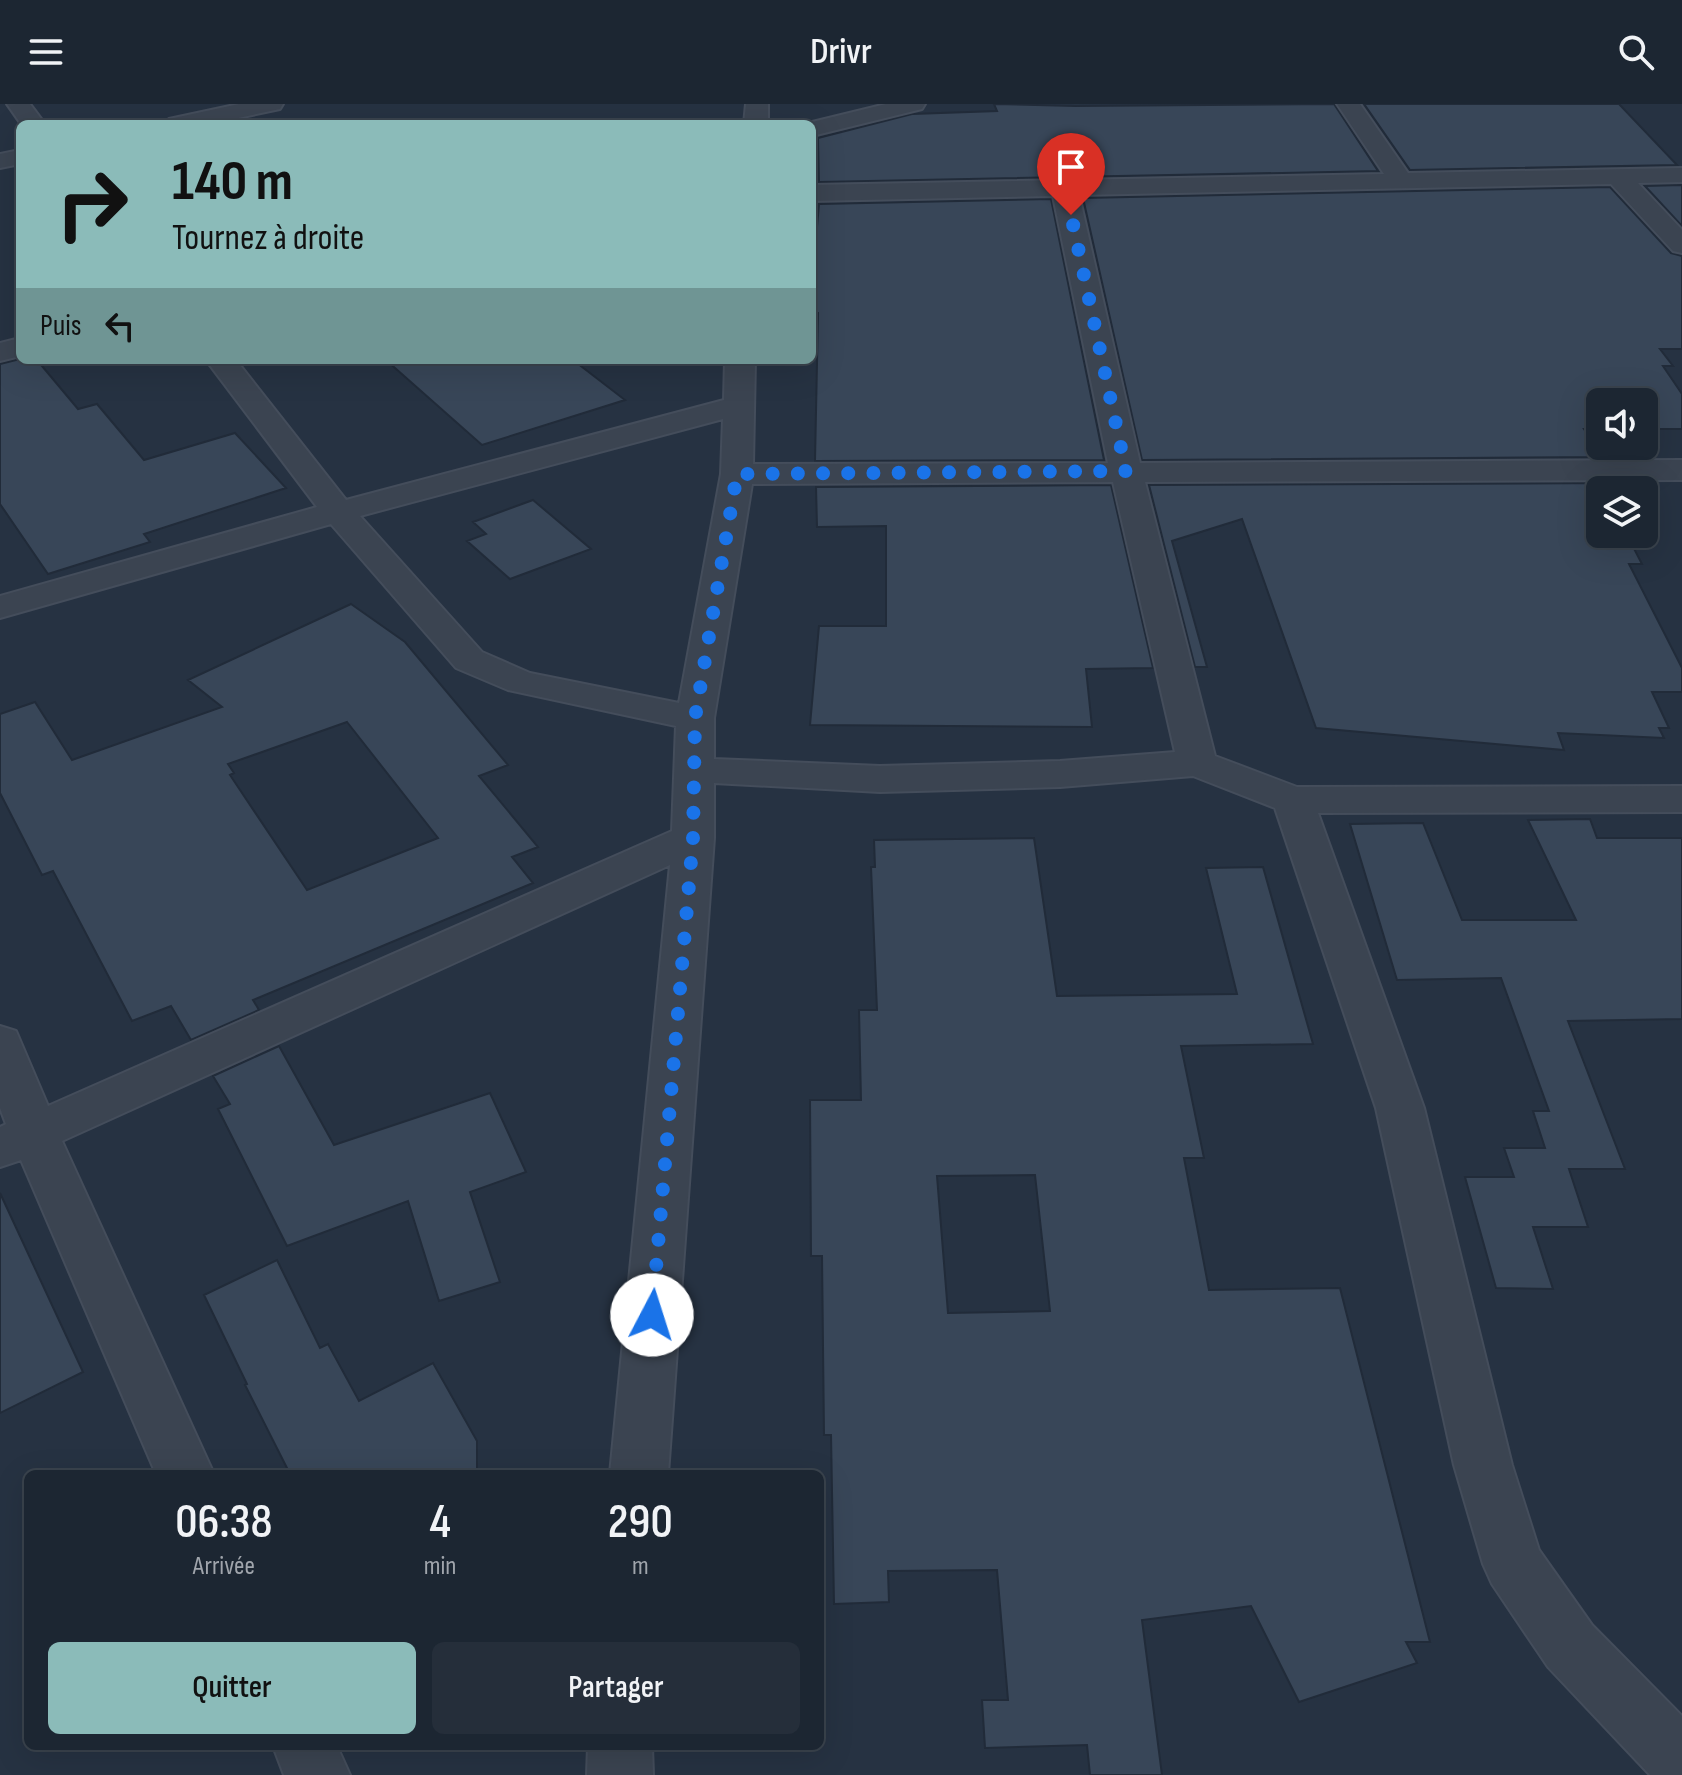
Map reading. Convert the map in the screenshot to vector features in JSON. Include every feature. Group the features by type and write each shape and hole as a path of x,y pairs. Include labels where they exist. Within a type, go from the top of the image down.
{"street":[{"path":"196,120 272,104"},
{"path":"816,128 914,104"},
{"path":"1348,104 1402,182"},
{"path":"816,193 1682,175"},
{"path":"1618,177 1682,245"},
{"path":"1064,186 1126,471 1159,596 1197,763"},
{"path":"224,364 338,512 469,660 521,682 695,718"},
{"path":"639,1470 693,838 695,718 737,474 736,406 740,364"},
{"path":"0,607 338,512 736,406"},
{"path":"737,474 1682,470"},
{"path":"693,770 880,779 1060,774 1197,763 1293,800 1682,799"},
{"path":"1293,800 1400,1108 1483,1465 1513,1564 1570,1646 1682,1762"},
{"path":"17,1141 693,838"},
{"path":"0,1043 17,1141 183,1470"},
{"path":"307,1750 317,1775"},
{"path":"620,1750 620,1775"}],"building":[{"path":"994,104 1334,104 1378,171 819,182 818,138 912,114 997,111"},
{"path":"1364,104 1619,104 1677,165 1410,170"},
{"path":"1682,185 1682,226 1645,186"},
{"path":"1610,187 1671,253 1682,256 1682,349 1660,349 1673,366 1663,366 1682,394 1682,429 1658,429 1658,388 1586,388 1586,457 1142,460 1083,198"},
{"path":"1051,199 1104,460 815,461 816,238 819,204"},
{"path":"16,360 16,364 40,364 78,409 97,404 144,460 235,433 286,488 144,534 150,542 48,574 0,504 0,364"},
{"path":"391,364 578,364 625,400 482,445"},
{"path":"1586,483 1586,548 1634,548 1642,564 1629,564 1682,668 1682,692 1652,692 1669,728 1659,728 1664,738 1558,733 1564,750 1316,728 1242,519 1172,541 1207,667 1195,667 1149,485"},
{"path":"1111,485 1153,668 1086,669 1092,727 810,725 819,626 886,626 886,526 817,527 816,487"},
{"path":"533,500 591,549 510,579 467,541 486,534 473,522"},
{"path":"351,604 405,642 508,765 479,776 538,847 512,857 533,883 253,1000 259,1010 191,1040 171,1006 132,1021 53,871 42,875 0,793 0,714 35,702 72,760 222,707 188,680","holes":["347,722 438,838 307,890 230,775 234,773 228,764"]},
{"path":"1590,819 1597,838 1682,838 1682,1019 1568,1021 1625,1169 1569,1169 1588,1227 1533,1227 1553,1289 1496,1288 1465,1177 1514,1177 1504,1148 1545,1148 1533,1111 1549,1111 1501,978 1397,980 1350,824 1423,823 1462,920 1576,920 1528,820"},
{"path":"1034,838 1057,996 1237,994 1206,868 1263,867 1313,1044 1181,1046 1204,1158 1184,1158 1209,1290 1340,1288 1430,1642 1406,1642 1417,1663 1299,1702 1251,1606 1142,1620 1162,1775 1090,1775 1087,1745 985,1748 982,1700 1008,1700 997,1570 888,1571 889,1602 834,1604 831,1435 824,1435 822,1256 811,1256 810,1100 861,1100 859,1010 877,1010 871,867 875,867 874,840","holes":["1035,1175 1050,1311 948,1313 937,1176"]},
{"path":"279,1046 334,1145 490,1093 526,1172 470,1192 500,1282 439,1301 408,1201 287,1246 218,1109 230,1104 213,1076"},
{"path":"0,1193 83,1372 0,1413"},
{"path":"277,1260 320,1348 328,1344 359,1401 433,1363 477,1441 477,1470 288,1470 204,1295"}],"route":[{"path":"652,1315 693,838 695,718 737,474 1126,471 1071,215"}]}
